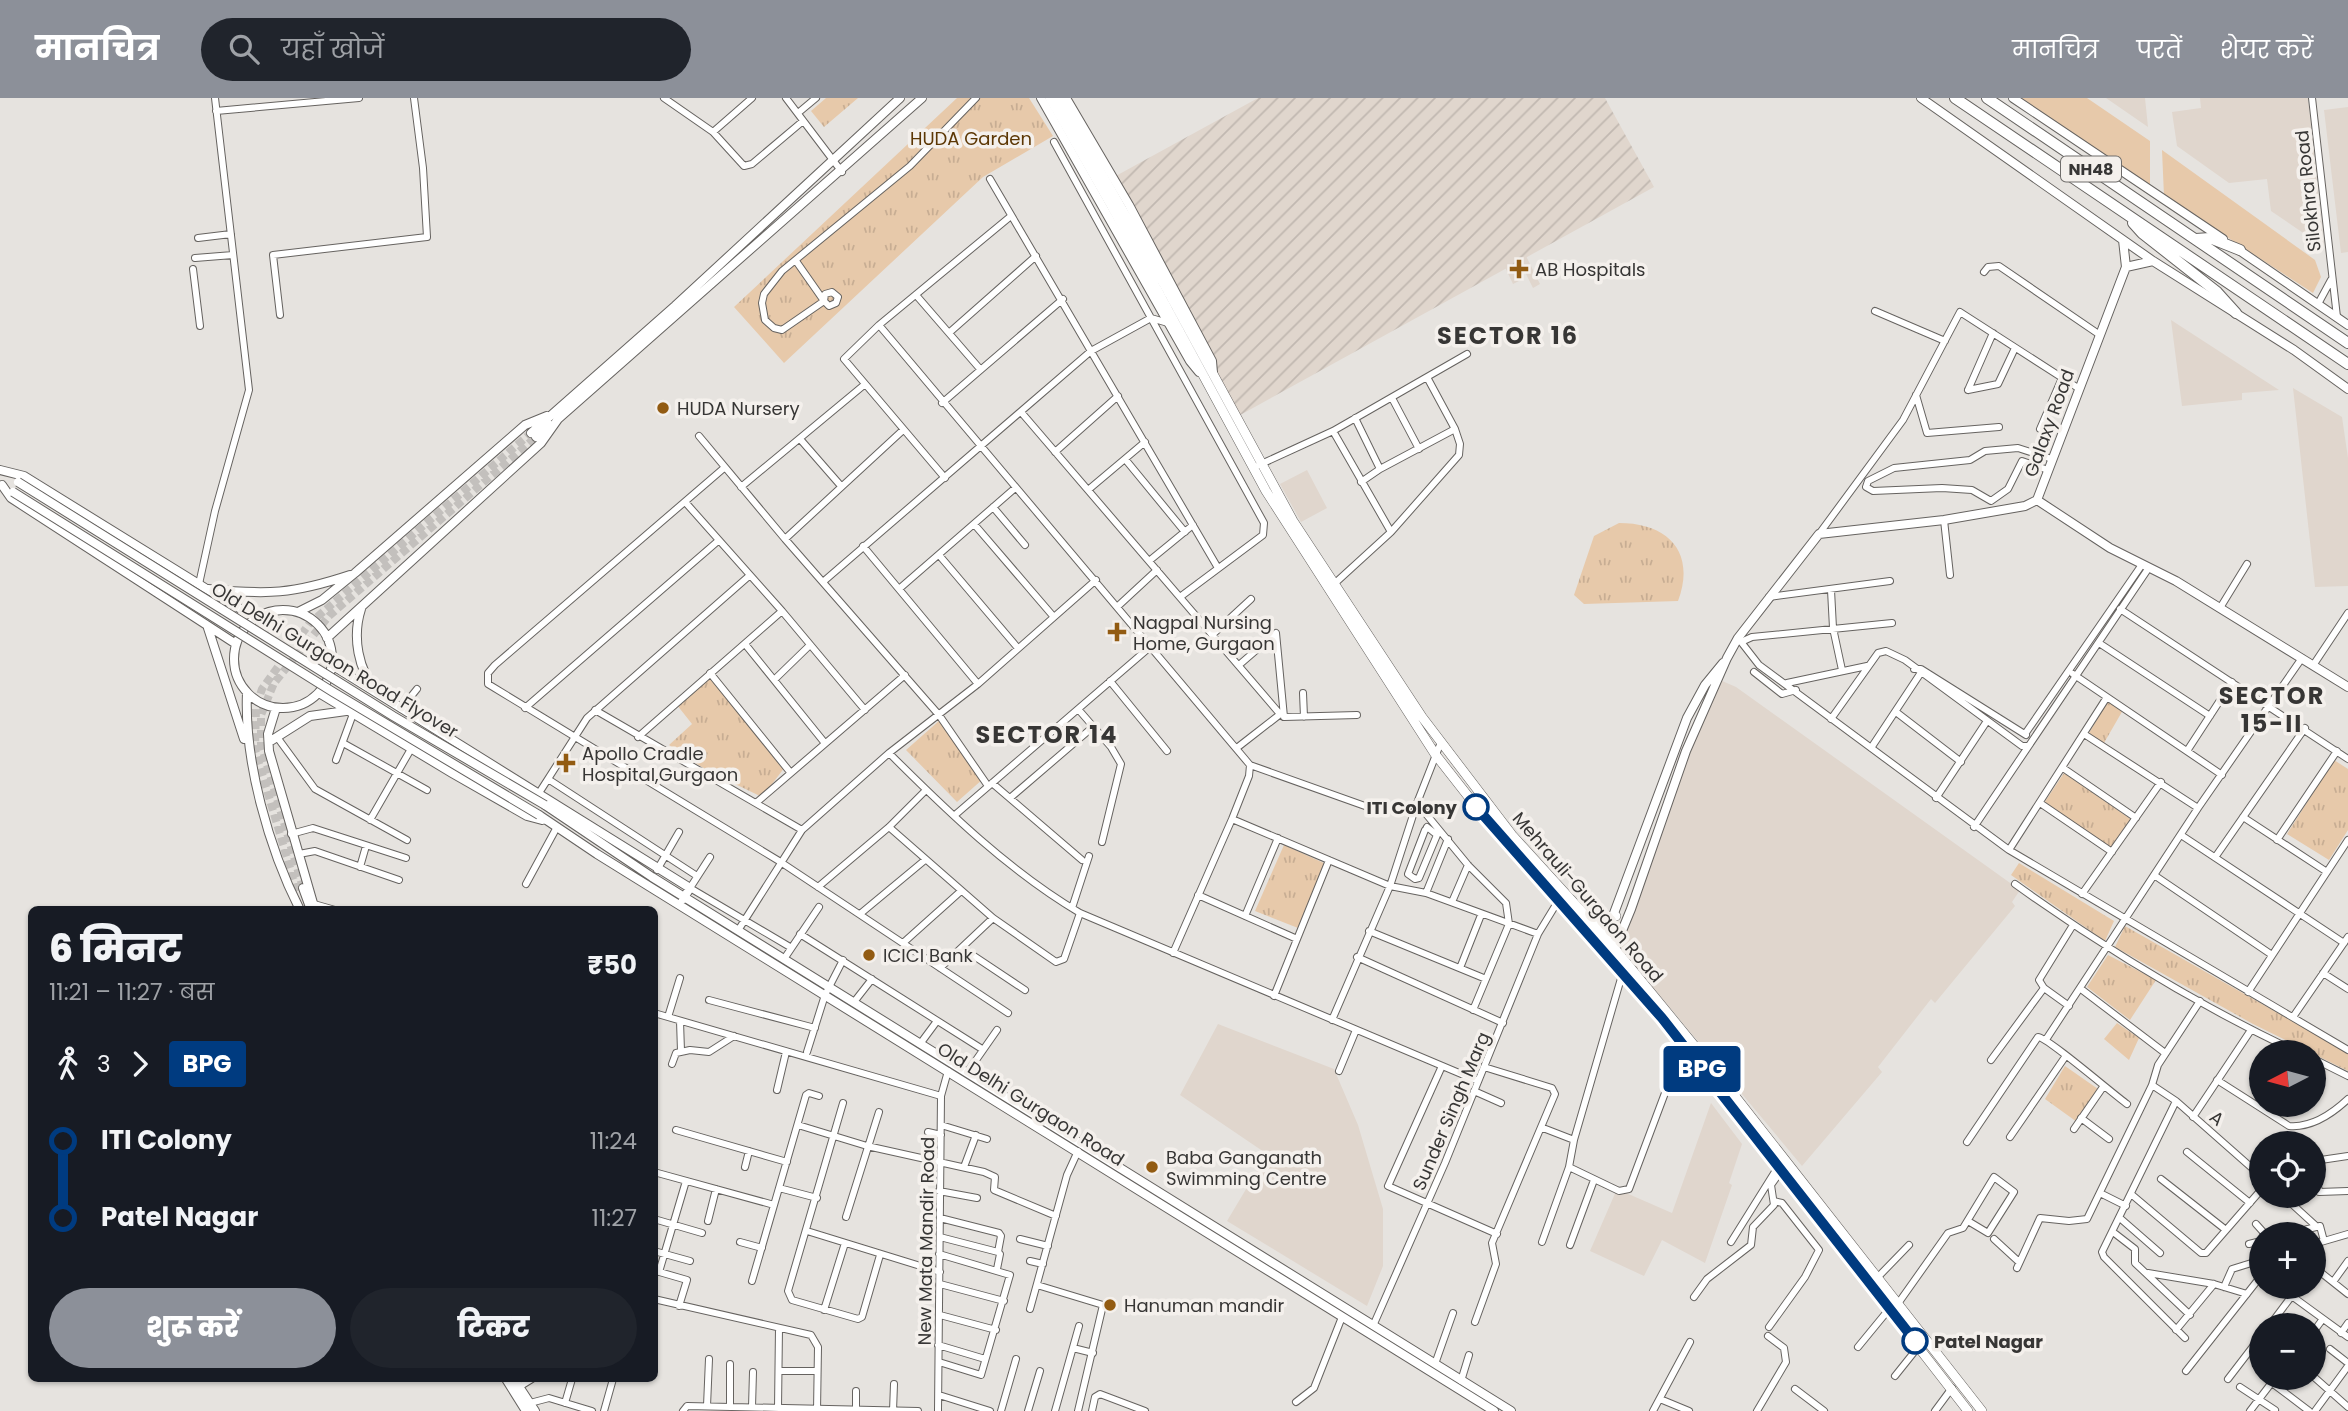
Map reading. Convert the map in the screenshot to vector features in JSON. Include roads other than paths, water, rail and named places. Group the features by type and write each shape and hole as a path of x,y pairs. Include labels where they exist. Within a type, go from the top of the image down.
{"highway":[{"name":"NH48","path":"1955,98 2348,364"},
{"name":"NH48","path":"1987,98 2348,343"},
{"path":"2129,215 2142,233 2217,292 2236,313"},
{"path":"2196,239 2210,238 2240,250"}],"main road":[{"path":"327,638 541,443 556,416 834,162 900,98"},
{"path":"534,435 842,172 922,98"},
{"path":"1041,98 1190,361 1210,377"},
{"path":"1050,98 1172,308"},
{"path":"1058,98 1172,308"},
{"path":"1066,98 1178,295 1212,361 1210,377"},
{"path":"1921,98 2153,261 2348,389"},
{"path":"2013,98 2348,325"},
{"name":"Galaxy Road","path":"1819,534 1944,520 2025,506 2037,500 2126,268 2123,240"},
{"path":"2126,268 2153,261"},
{"name":"Mehrauli-Gurgaon Road","path":"1172,308 1290,523 1434,754 1560,897 1589,920 1607,939 1720,1077 1779,1165 1877,1278 1894,1306"},
{"path":"298,612 321,600 355,573 525,425 556,416"},
{"path":"0,470 24,476 239,608 260,615"},
{"name":"Old Delhi Gurgaon Road Flyover","path":"0,470 393,716 545,805 652,877"},
{"path":"1,484 11,498 236,644"},
{"name":"Old Delhi Gurgaon Road Flyover","path":"1,484 333,692 554,825"},
{"path":"2037,500 2145,567 2314,664 2348,687"},
{"path":"1601,948 1616,916 1687,718 1705,685 1819,534"},
{"path":"202,586 264,594 289,593 355,573"},
{"name":"Mehrauli-Gurgaon Road","path":"1330,587 1441,742 1560,897 1622,975 1686,1048 1914,1332 1982,1411"},
{"path":"362,606 357,623 359,653 365,673 382,697"},
{"path":"247,693 262,704 276,708 298,706 319,693 332,665 327,638 316,622 298,612 283,609 260,615 242,631 236,644 234,665 247,693 246,730 251,758"},
{"path":"206,624 213,635 271,833 300,906"},
{"path":"1610,960 1616,950 1686,751 1727,658"},
{"path":"332,665 690,888 682,901"},
{"path":"319,693 520,812 554,825"},
{"path":"276,708 273,740 291,834 312,906"},
{"path":"273,740 310,716 351,712"},
{"name":"Old Delhi Gurgaon Road","path":"554,825 682,901 948,1071 1012,1107 1371,1329 1435,1364 1511,1411"},
{"name":"Old Delhi Gurgaon Road","path":"652,877 682,901 739,929 826,992 854,1002 967,1073 1012,1107"},
{"path":"302,906 300,890 312,906"},
{"path":"1589,920 1616,916"},
{"name":"Old Delhi Gurgaon Road","path":"1201,1223 1342,1317 1371,1329 1477,1407 1494,1411"},
{"name":"Mehrauli-Gurgaon Road","path":"1914,1332 1919,1346 1968,1411"},
{"path":"508,1382 530,1408"},
{"path":"517,1383 530,1408"}],"street":[{"path":"202,586 215,511 249,399 215,98"},
{"path":"216,111 359,98"},
{"path":"280,315 273,255 427,237 423,168 414,98"},
{"path":"664,98 713,132 741,164 748,166 803,121"},
{"path":"713,132 752,98"},
{"path":"786,98 842,172"},
{"path":"798,113 816,98"},
{"path":"796,261 824,301 782,330 765,320 764,294 796,261 910,166 976,98"},
{"name":"Silokhra Road","path":"2312,98 2337,317"},
{"path":"1054,142 1264,523 1263,535 1180,597"},
{"path":"989,179 1063,299 1218,568"},
{"path":"944,478 844,359 879,325 1011,216"},
{"path":"198,238 230,234"},
{"path":"195,258 233,254"},
{"path":"950,332 1036,256"},
{"path":"1984,272 1988,267 1999,266 2099,335"},
{"path":"193,269 200,326"},
{"path":"2318,304 2331,280"},
{"path":"916,295 980,369"},
{"path":"942,403 1063,299"},
{"path":"1152,318 1156,300"},
{"path":"1875,311 1945,341"},
{"path":"1819,534 1903,420 1960,312 2078,388"},
{"path":"824,581 1091,351 1152,318 1168,323"},
{"path":"879,325 1014,489 1096,580 1150,647 1238,747 1250,765 1379,811"},
{"path":"1993,334 1968,390 1998,384 2015,348"},
{"path":"1257,466 1333,431 1428,379 1467,354"},
{"path":"1330,587 1391,532 1459,456 1460,444 1455,429 1428,379"},
{"path":"2040,429 2062,379"},
{"path":"741,487 864,385"},
{"path":"1916,395 1927,433 1999,427"},
{"path":"1055,452 1118,396"},
{"path":"1392,398 1419,449"},
{"path":"1021,412 1286,718 1357,715"},
{"path":"1355,418 1380,469"},
{"path":"1361,482 1455,429"},
{"path":"785,539 902,431"},
{"path":"1333,431 1391,532"},
{"path":"699,436 939,715 990,784 1085,858 1072,908"},
{"path":"800,439 841,486"},
{"path":"1088,490 1145,442"},
{"path":"2048,470 2022,461 2008,489 1991,501 1972,490 1942,488 1873,491 1866,487 1868,481 1888,470 1969,460 1985,451 2018,448 2052,459"},
{"path":"1125,459 1185,532"},
{"path":"724,467 686,503 488,673 488,684 779,861 1008,1013"},
{"path":"899,589 1014,489"},
{"path":"686,503 865,710"},
{"path":"993,507 1025,545"},
{"path":"1944,520 1950,575"},
{"path":"974,524 1053,616"},
{"path":"1149,561 1193,525"},
{"path":"525,708 718,541"},
{"path":"863,546 978,684"},
{"path":"939,555 1017,647"},
{"path":"2220,608 2248,564"},
{"path":"1974,827 2099,643 2145,567"},
{"path":"1117,607 1157,570"},
{"path":"539,793 573,736 595,710 749,576"},
{"path":"739,929 779,861 802,830 889,753 978,684 1096,580"},
{"path":"1769,597 1890,581"},
{"path":"1831,590 1833,628 1842,670"},
{"path":"1213,635 1251,600"},
{"path":"2025,734 2120,606"},
{"path":"2120,606 2348,759"},
{"path":"638,737 782,611"},
{"path":"2314,664 2348,613"},
{"path":"1892,623 1740,640 1754,661 1787,683 1974,827 2124,920 2348,1050"},
{"path":"1239,665 1273,633 1278,634 1282,713"},
{"path":"2099,643 2210,716"},
{"path":"745,645 824,742"},
{"path":"774,680 810,645"},
{"path":"955,815 1150,647"},
{"path":"1831,719 1867,666 1882,651 1905,660 2022,746 2030,743"},
{"path":"2047,1038 2198,808 2302,658"},
{"path":"1787,683 1867,666"},
{"path":"1917,671 1921,669 2025,734 2030,743"},
{"path":"1871,748 1896,712 1917,671"},
{"path":"2070,671 2222,775"},
{"path":"1754,672 1782,694 1796,690"},
{"path":"710,673 790,772"},
{"path":"757,803 824,742 905,675"},
{"path":"1110,681 1167,751"},
{"path":"2186,751 2232,682"},
{"path":"401,709 417,689"},
{"path":"1303,693 1304,718"},
{"path":"2009,850 2107,696"},
{"path":"1078,709 1094,726 1121,764 1102,842"},
{"path":"595,710 802,830"},
{"path":"336,760 351,712"},
{"path":"1896,712 1961,762"},
{"path":"1238,747 1282,713"},
{"path":"1936,798 1987,721"},
{"path":"1010,798 1094,726"},
{"path":"2216,856 2305,728"},
{"path":"2084,734 2198,808"},
{"path":"273,740 313,788 407,840"},
{"path":"1332,1020 1390,886 1434,754 1441,742"},
{"path":"343,743 426,790"},
{"path":"370,820 411,749"},
{"path":"2277,839 2337,751"},
{"path":"889,753 926,790 1038,887 1080,913 1478,1081"},
{"path":"1173,953 1249,776 1250,765"},
{"path":"2063,768 2136,818"},
{"path":"548,779 697,876"},
{"path":"2082,894 2161,782"},
{"path":"818,887 889,827 926,790"},
{"path":"1417,803 1468,865 1504,900 1509,924 1473,1010"},
{"path":"2040,803 2112,852"},
{"path":"2243,817 2327,872"},
{"path":"1231,818 1390,886 1426,893 1538,934"},
{"path":"1415,879 1408,874 1431,819"},
{"path":"526,884 554,825"},
{"path":"1409,891 1419,877 1437,835 1410,825"},
{"path":"889,827 993,918 1056,962 1064,959 1080,913"},
{"path":"291,834 313,828 407,858"},
{"path":"652,877 679,832"},
{"path":"2181,835 2298,912 2346,940 2293,1017"},
{"path":"1245,916 1278,838"},
{"path":"1426,893 1448,839"},
{"path":"2248,992 2298,912 2348,840"},
{"path":"360,867 366,846"},
{"path":"299,854 315,851 399,880"},
{"path":"710,857 690,888 790,947"},
{"path":"860,914 925,860"},
{"path":"1274,996 1329,860"},
{"path":"1451,902 1468,865"},
{"path":"2154,875 2272,955"},
{"path":"2015,884 2107,949 2272,1040"},
{"path":"903,943 961,891"},
{"path":"1198,895 1297,939"},
{"name":"Sunder Singh Marg","path":"1371,1329 1426,1206 1538,934 1560,897"},
{"path":"784,959 819,907"},
{"path":"1460,968 1481,915"},
{"path":"940,968 993,918"},
{"path":"2069,1006 2044,988 2039,975 2073,925"},
{"path":"1369,932 1486,979"},
{"path":"800,934 982,1049"},
{"path":"962,948 1025,990"},
{"path":"1357,957 1503,1023"},
{"path":"807,1052 826,992 843,961"},
{"path":"2323,973 2348,989"},
{"path":"1542,1242 1569,1167 1574,1140 1584,1115 1622,975"},
{"path":"668,1017 680,978"},
{"path":"854,1002 872,979"},
{"path":"1991,1060 2044,988"},
{"path":"2081,989 2165,1053"},
{"path":"709,1000 815,1028"},
{"path":"1994,1238 2018,1265 2040,1218 2069,1221 2087,1219 2165,1053 2200,1001"},
{"path":"658,1014 941,1096"},
{"path":"680,1021 681,1051"},
{"path":"920,1044 937,1021"},
{"path":"967,1073 997,1030"},
{"path":"1339,1071 1356,1030"},
{"path":"2193,1116 2251,1030"},
{"path":"672,1064 674,1055 681,1051 707,1053 734,1036"},
{"path":"1967,1142 2038,1037 2047,1038 2065,1057 2127,1104"},
{"path":"1569,1167 1619,1191 1629,1189 1665,1093 1686,1048"},
{"path":"777,1090 786,1052"},
{"path":"2010,1137 2065,1057"},
{"path":"2326,1065 2348,1076"},
{"path":"1442,1066 1388,1185 1389,1188 1426,1206 1497,1234"},
{"path":"1475,1322 1496,1264 1492,1243 1543,1128 1555,1094 1552,1088 1484,1067"},
{"name":"New Mata Mandir Road","path":"938,1411 941,1096 948,1071"},
{"path":"2217,1080 2289,1125 2298,1126 2319,1120 2348,1099"},
{"name":"A","path":"2152,1085 2176,1101 2249,1165"},
{"path":"2074,1129 2103,1087"},
{"path":"1474,1091 1501,1102"},
{"path":"752,1281 807,1094 819,1096"},
{"path":"2176,1101 2102,1252 2185,1338"},
{"path":"843,1103 788,1291 789,1297 855,1319 862,1317 880,1255"},
{"path":"846,1217 879,1112"},
{"path":"2081,1118 2109,1139"},
{"path":"798,1125 867,1146 964,1167 995,1177 994,1190 1056,1216"},
{"path":"941,1125 987,1139"},
{"path":"1543,1128 1574,1140"},
{"path":"676,1130 787,1162"},
{"path":"928,1132 941,1135"},
{"path":"964,1167 976,1135"},
{"path":"1030,1309 1056,1216 1079,1148"},
{"path":"745,1167 749,1151"},
{"path":"2131,1194 2201,1253 2210,1251 2249,1203 2187,1152"},
{"path":"2326,1158 2348,1156"},
{"path":"1694,1297 1707,1279 1746,1253 1751,1245 1753,1227 1774,1201 1771,1185 1779,1165"},
{"path":"1731,1242 1779,1165"},
{"path":"658,1173 774,1205"},
{"path":"1858,1347 1894,1306 1948,1233 1961,1231 1994,1177 2014,1192 1988,1233 1968,1221"},
{"path":"2161,1179 2226,1230"},
{"path":"1570,1245 1594,1180"},
{"path":"658,1269 686,1181"},
{"path":"779,1188 817,1198"},
{"path":"708,1222 716,1189"},
{"path":"939,1191 977,1199"},
{"path":"2326,1192 2348,1191"},
{"path":"2100,1193 2126,1206"},
{"path":"1769,1327 1805,1277 1819,1250 1782,1203 1774,1201"},
{"path":"2296,1208 2312,1222"},
{"path":"940,1218 999,1234 1001,1236 997,1269"},
{"path":"2120,1219 2160,1253"},
{"path":"658,1220 702,1233"},
{"path":"807,1231 940,1272"},
{"path":"2113,1232 2135,1249 2134,1261 2190,1315"},
{"path":"2326,1240 2348,1234"},
{"path":"940,1237 998,1252"},
{"path":"1020,1239 1048,1247"},
{"path":"740,1242 762,1248"},
{"path":"824,1310 845,1244"},
{"path":"1877,1278 1909,1245"},
{"path":"658,1252 690,1261"},
{"path":"939,1254 1010,1275 981,1375 939,1362"},
{"path":"1030,1261 1044,1264"},
{"path":"2333,1282 2348,1261"},
{"path":"2224,1287 2232,1269 2249,1264"},
{"path":"658,1271 687,1280 679,1306"},
{"path":"2146,1273 2214,1284 2247,1294"},
{"path":"2326,1276 2348,1294"},
{"path":"940,1284 1004,1301"},
{"path":"2176,1330 2214,1284"},
{"path":"1037,1285 1103,1305 1078,1411"},
{"path":"2186,1371 2249,1291"},
{"path":"2294,1299 2313,1313"},
{"path":"658,1300 811,1335 818,1347 817,1410"},
{"path":"1435,1364 1453,1312"},
{"path":"940,1315 996,1330"},
{"path":"1296,1402 1314,1388 1342,1317"},
{"path":"2326,1323 2348,1338"},
{"path":"2341,1333 2348,1323"},
{"path":"1055,1411 1079,1326"},
{"path":"778,1408 779,1328"},
{"path":"1758,1411 1787,1355 1768,1335"},
{"path":"1653,1411 1690,1342"},
{"path":"938,1345 985,1359"},
{"path":"1895,1376 1919,1346"},
{"path":"1073,1348 1093,1353"},
{"path":"2315,1411 2348,1365 2330,1349"},
{"path":"2228,1379 2249,1352"},
{"path":"1461,1381 1469,1355"},
{"path":"707,1406 709,1359"},
{"path":"1001,1411 1016,1359"},
{"path":"730,1364 730,1406"},
{"path":"779,1371 817,1371"},
{"path":"1028,1411 1040,1371"},
{"path":"752,1407 753,1372"},
{"path":"565,1403 571,1382"},
{"path":"604,1411 612,1382"},
{"path":"893,1410 894,1384"},
{"path":"2240,1387 2275,1410"},
{"path":"1935,1411 1952,1388"},
{"path":"2326,1388 2348,1410"},
{"path":"1794,1389 1824,1411"},
{"path":"2250,1411 2266,1390"},
{"path":"2285,1390 2309,1411"},
{"path":"856,1391 856,1410"},
{"path":"1092,1411 1095,1397 1100,1394 1145,1411"},
{"path":"939,1395 990,1411"},
{"path":"530,1408 544,1397 592,1411"},
{"path":"1660,1399 1689,1411"},
{"path":"683,1411 687,1406 918,1411"}],"tunnel":[{"path":"297,891 255,750 256,707 262,689 309,624 531,433"},
{"path":"303,888 261,744 261,715 274,683 329,616 536,437"}],"place":[{"name":"AB Hospitals","path":"1519,269"},
{"name":"HUDA Nursery","path":"663,408"},
{"name":"Nagpal Nursing Home, Gurgaon","path":"1117,632"},
{"name":"Apollo Cradle Hospital,Gurgaon","path":"566,763"},
{"name":"ITI Colony","path":"1476,807"},
{"name":"ICICI Bank","path":"869,955"},
{"name":"Baba Ganganath Swimming Centre","path":"1152,1167"},
{"name":"Hanuman mandir","path":"1110,1305"},
{"name":"Patel Nagar","path":"1915,1341"}],"district":[{"name":"SECTOR 16","path":"1508,335"},
{"name":"SECTOR 15-II","path":"2272,709"},
{"name":"SECTOR 14","path":"1047,734"}],"park label":[{"name":"HUDA Garden","path":"971,138"}]}
